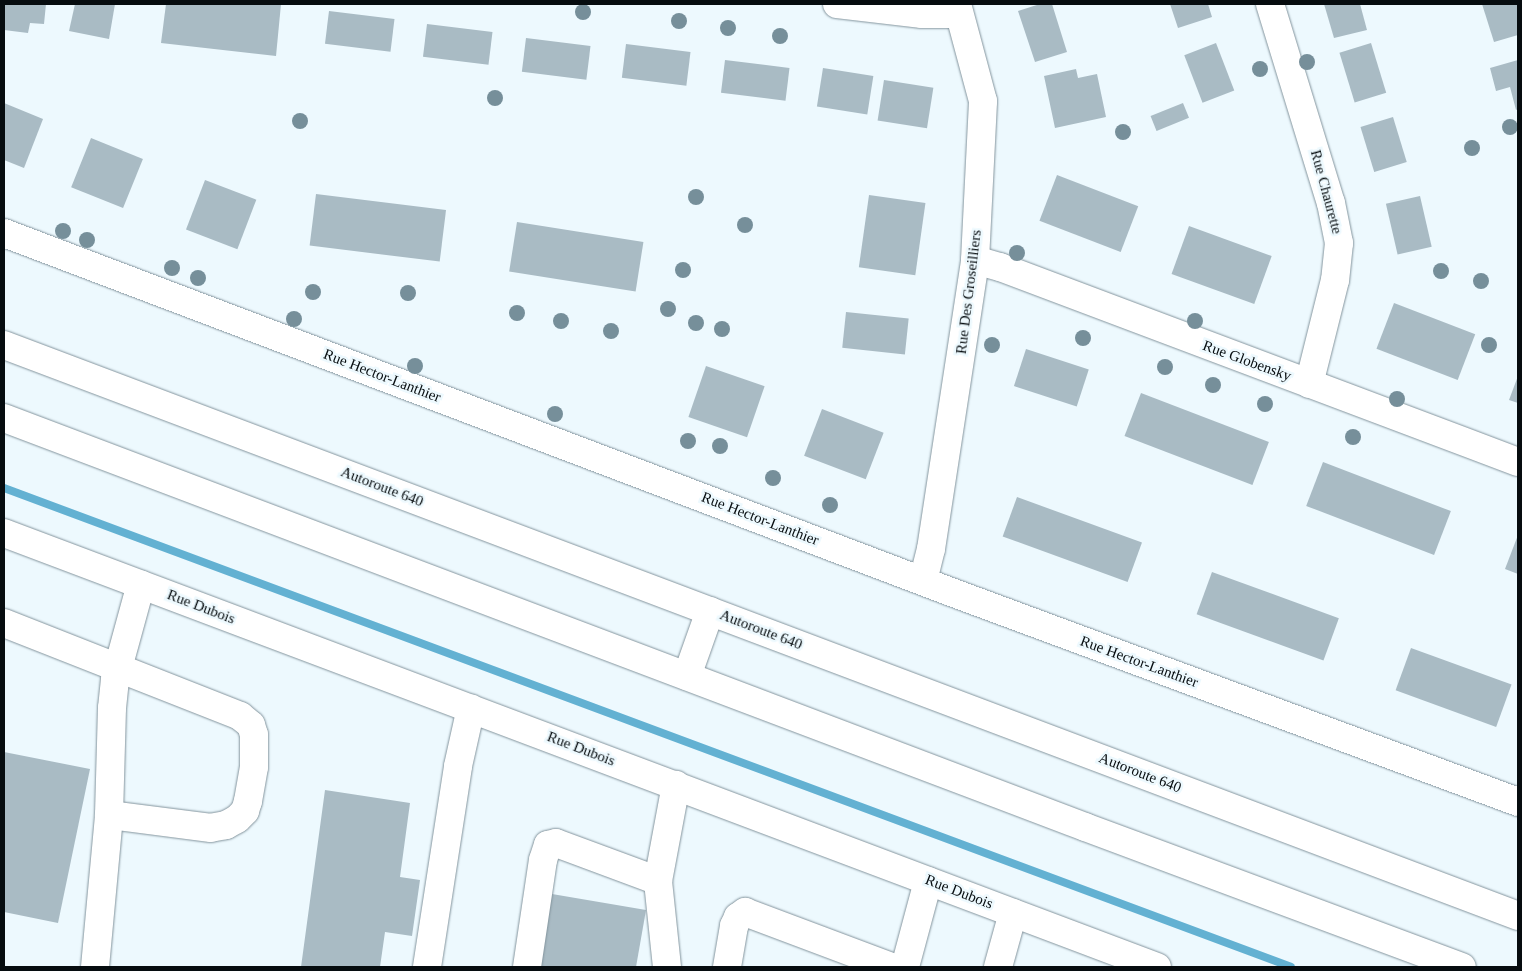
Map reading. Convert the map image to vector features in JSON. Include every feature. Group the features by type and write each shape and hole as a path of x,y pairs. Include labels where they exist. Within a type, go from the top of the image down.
{"main road":[{"path":"837,4 922,14 958,9"},
{"name":"Rue Chaurette","path":"1270,4 1331,203 1339,242 1335,280 1309,384"},
{"name":"Rue Des Groseilliers","path":"922,581 931,549 975,260 983,101 958,9"},
{"name":"Rue Hector-Lanthier","path":"4,233 922,581 1518,802"},
{"name":"Rue Globensky","path":"975,260 1000,267 1518,462"},
{"name":"Autoroute 640","path":"4,345 1518,916"},
{"path":"4,418 1462,967"},
{"name":"Rue Dubois","path":"4,533 1157,967"},
{"path":"95,967 109,815 112,708 117,668 141,584"},
{"path":"687,676 710,611"},
{"path":"4,623 240,716 251,725 254,735 254,766 244,811 238,819 226,825 211,828 109,815"},
{"path":"427,967 458,766 471,708"},
{"path":"667,967 658,881 676,785"},
{"path":"527,967 543,860 548,845 556,843 658,881"},
{"path":"905,967 928,881"},
{"path":"728,967 734,926 738,917 745,912 890,967"},
{"path":"998,967 1013,913"}],"building":[{"path":"4,4 46,4 44,24 30,23 28,33 4,30"},
{"path":"75,4 115,4 109,39 69,31"},
{"path":"166,4 281,4 276,56 161,43"},
{"path":"1040,4 1052,4 1067,52 1035,62 1018,11"},
{"path":"1170,4 1208,4 1212,17 1178,28"},
{"path":"1324,4 1360,4 1367,30 1334,38"},
{"path":"1482,4 1518,4 1518,35 1494,42"},
{"path":"329,11 395,19 390,52 325,44"},
{"path":"427,24 493,32 488,65 423,57"},
{"path":"526,38 591,46 586,80 522,72"},
{"path":"1216,43 1234,91 1203,103 1184,55"},
{"path":"1371,43 1386,93 1355,102 1339,53"},
{"path":"626,44 691,52 686,86 622,78"},
{"path":"725,60 790,68 785,101 721,93"},
{"path":"1518,60 1518,109 1516,110 1510,87 1496,91 1490,68"},
{"path":"823,68 873,76 867,114 817,107"},
{"path":"1076,69 1078,78 1097,74 1106,117 1055,128 1044,76"},
{"path":"884,80 933,88 927,128 878,120"},
{"path":"4,103 43,119 24,168 4,160"},
{"path":"1183,103 1189,118 1157,131 1151,116"},
{"path":"1393,117 1407,162 1374,172 1360,127"},
{"path":"91,138 143,159 123,208 71,187"},
{"path":"1057,175 1138,206 1121,252 1039,221"},
{"path":"205,180 256,200 237,249 186,229"},
{"path":"316,194 446,210 440,262 310,246"},
{"path":"869,195 925,203 915,275 859,267"},
{"path":"1420,196 1432,247 1398,255 1386,204"},
{"path":"517,222 643,242 636,291 509,271"},
{"path":"1189,226 1272,256 1254,304 1172,274"},
{"path":"1394,303 1475,334 1458,380 1376,349"},
{"path":"846,312 909,319 905,354 842,348"},
{"path":"1026,349 1089,369 1077,406 1014,386"},
{"path":"706,366 765,386 747,437 688,417"},
{"path":"1518,376 1518,403 1509,400"},
{"path":"1141,393 1269,442 1252,485 1125,436"},
{"path":"822,409 884,433 866,479 804,456"},
{"path":"1323,462 1451,511 1434,555 1306,506"},
{"path":"1017,497 1142,542 1128,582 1003,536"},
{"path":"1518,535 1518,574 1505,569"},
{"path":"1212,572 1339,618 1323,660 1197,614"},
{"path":"1411,648 1512,685 1496,727 1396,690"},
{"path":"4,752 90,769 58,923 4,912"},
{"path":"325,790 410,803 400,877 420,880 412,936 385,932 380,967 301,967"},
{"path":"552,894 646,910 636,967 538,967"}],"waterway":[{"path":"4,488 1291,967"}]}
